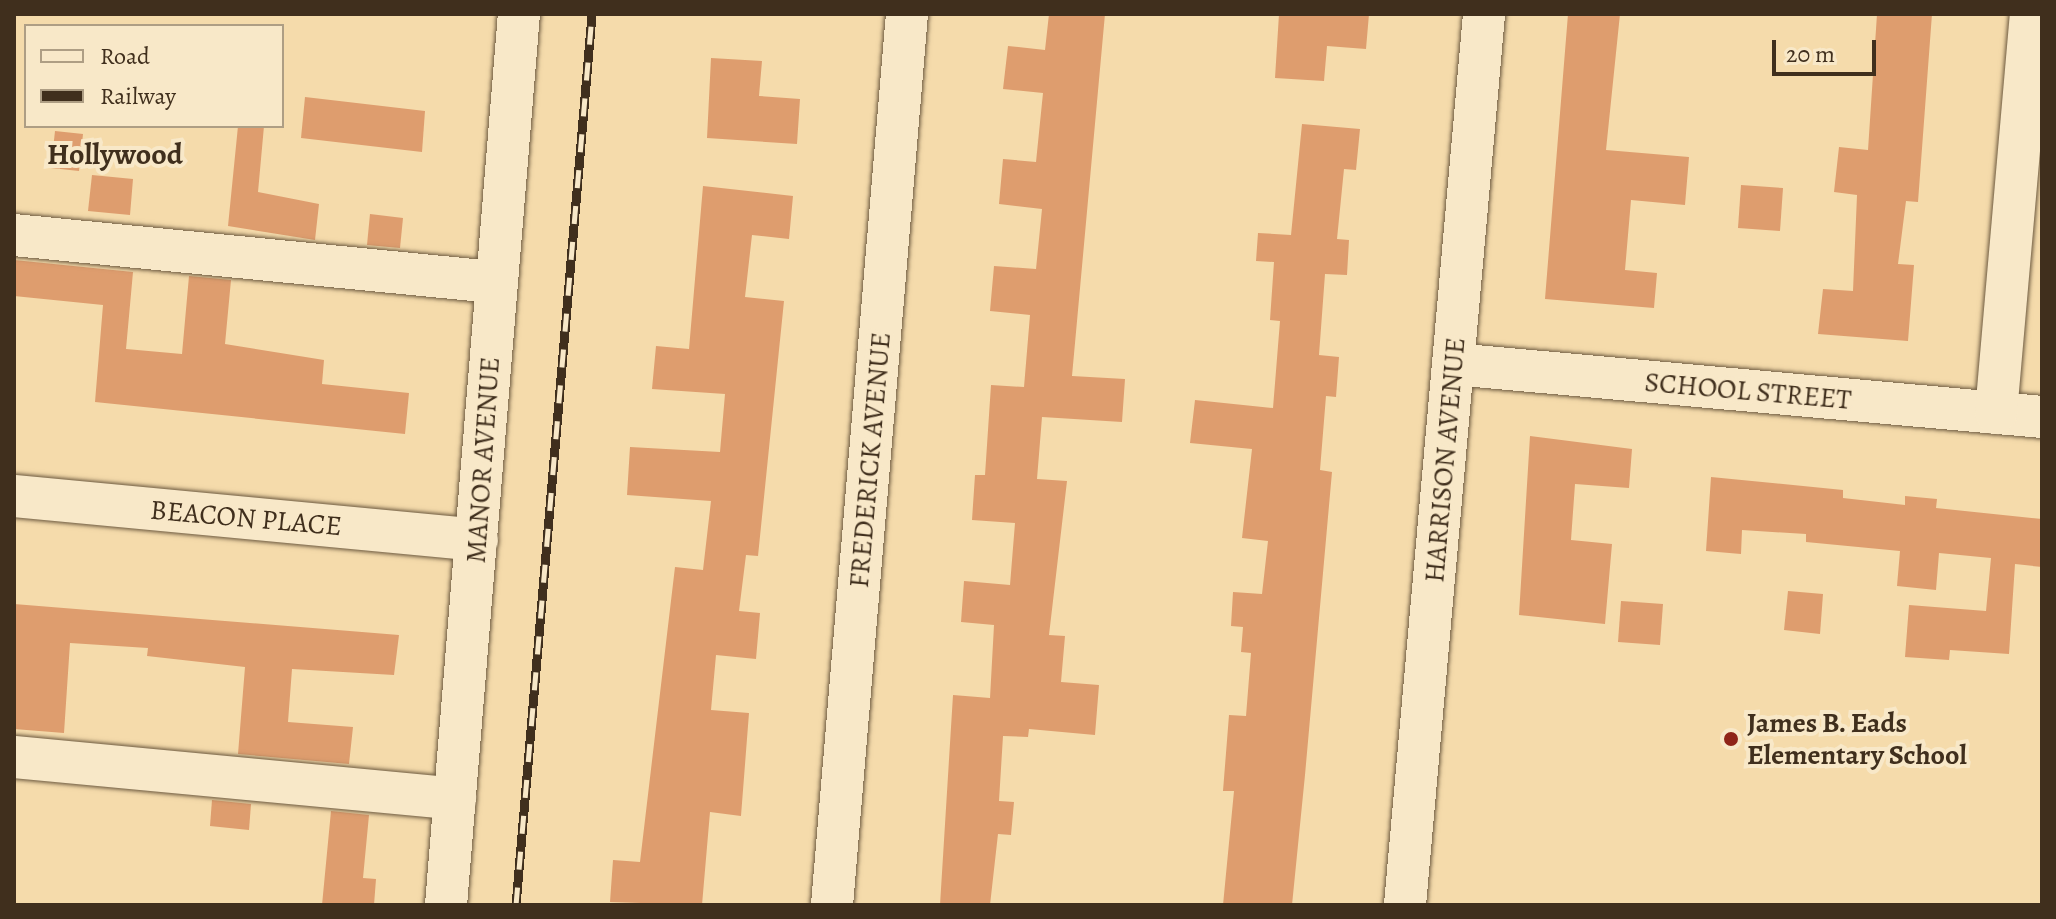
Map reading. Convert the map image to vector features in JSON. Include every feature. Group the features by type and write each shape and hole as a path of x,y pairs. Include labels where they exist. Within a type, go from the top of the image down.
{"street":[{"name":"MANOR AVENUE","path":"446,905 519,14"},
{"name":"FREDERICK AVENUE","path":"832,905 907,14"},
{"name":"HARRISON AVENUE","path":"1405,905 1484,14"},
{"path":"1996,413 2031,14"},
{"path":"14,235 497,282"},
{"name":"SCHOOL STREET","path":"1453,364 2042,417"},
{"name":"BEACON PLACE","path":"14,496 477,540"},
{"path":"14,757 455,799"}],"building":[{"path":"1049,14 1105,14 1072,376 1125,379 1122,422 1042,417 1037,479 1067,481 1049,635 1065,636 1061,682 1099,685 1095,735 1029,729 1028,737 1003,736 999,801 1014,802 1011,835 998,834 990,905 940,905 953,695 990,698 994,625 961,622 964,581 1010,585 1015,523 972,520 975,475 985,475 991,385 1024,387 1030,315 990,311 994,266 1036,269 1042,209 999,204 1003,159 1036,162 1043,93 1003,89 1008,46 1045,50"},
{"path":"1279,14 1369,14 1366,49 1327,46 1324,81 1275,78"},
{"path":"1568,14 1620,14 1606,150 1689,157 1685,205 1631,200 1625,270 1657,273 1654,308 1545,299"},
{"path":"1877,14 1932,14 1918,202 1906,201 1898,264 1914,265 1908,341 1818,334 1823,289 1853,291 1857,195 1834,192 1839,147 1868,150"},
{"path":"711,58 762,61 759,96 800,99 797,144 707,138"},
{"path":"305,97 425,111 422,152 301,138"},
{"path":"1302,124 1360,129 1356,170 1344,169 1337,239 1349,240 1347,275 1325,274 1319,355 1339,357 1336,397 1326,396 1320,470 1332,472 1292,905 1223,905 1234,791 1223,791 1229,715 1246,716 1251,653 1241,652 1243,627 1231,626 1233,592 1262,594 1268,541 1242,538 1252,449 1190,443 1195,400 1273,408 1280,321 1270,320 1274,262 1256,261 1258,233 1291,235"},
{"path":"238,128 264,128 258,192 319,204 315,240 228,226"},
{"path":"55,131 83,134 79,171 51,168"},
{"path":"92,175 133,179 130,215 88,211"},
{"path":"1741,185 1783,188 1780,231 1738,228"},
{"path":"703,186 793,196 789,239 752,235 745,297 784,301 758,556 746,555 739,611 760,613 756,659 716,655 711,710 749,713 741,816 710,812 702,905 610,902 613,860 640,862 675,567 703,570 711,501 627,495 630,447 720,452 725,394 652,389 656,346 689,349"},
{"path":"370,214 403,218 400,248 367,245"},
{"path":"14,260 133,272 126,349 182,354 189,276 231,280 225,344 324,360 322,384 409,393 405,434 95,402 103,305 14,296"},
{"path":"1530,436 1632,449 1629,488 1575,484 1571,540 1612,544 1605,624 1519,615"},
{"path":"1711,477 1843,490 1843,498 1905,505 1905,496 1937,499 1936,508 2042,519 2042,567 2015,564 2009,654 1950,650 1949,660 1905,657 1909,605 1986,611 1991,558 1939,553 1936,590 1897,586 1900,551 1806,542 1806,534 1742,530 1741,554 1706,551"},
{"path":"1788,591 1823,594 1820,634 1784,630"},
{"path":"1621,601 1663,604 1660,645 1618,642"},
{"path":"14,604 399,635 394,675 292,669 288,722 353,727 349,764 238,754 245,667 147,656 148,648 70,643 64,733 14,729"},
{"path":"212,800 251,804 249,830 210,826"},
{"path":"331,811 369,815 363,878 376,879 374,905 322,905"}],"railway":[{"path":"516,905 592,14"}],"place":[{"name":"James B. Eads Elementary School","path":"1731,739"}],"district":[{"name":"Hollywood","path":"115,154"}]}
